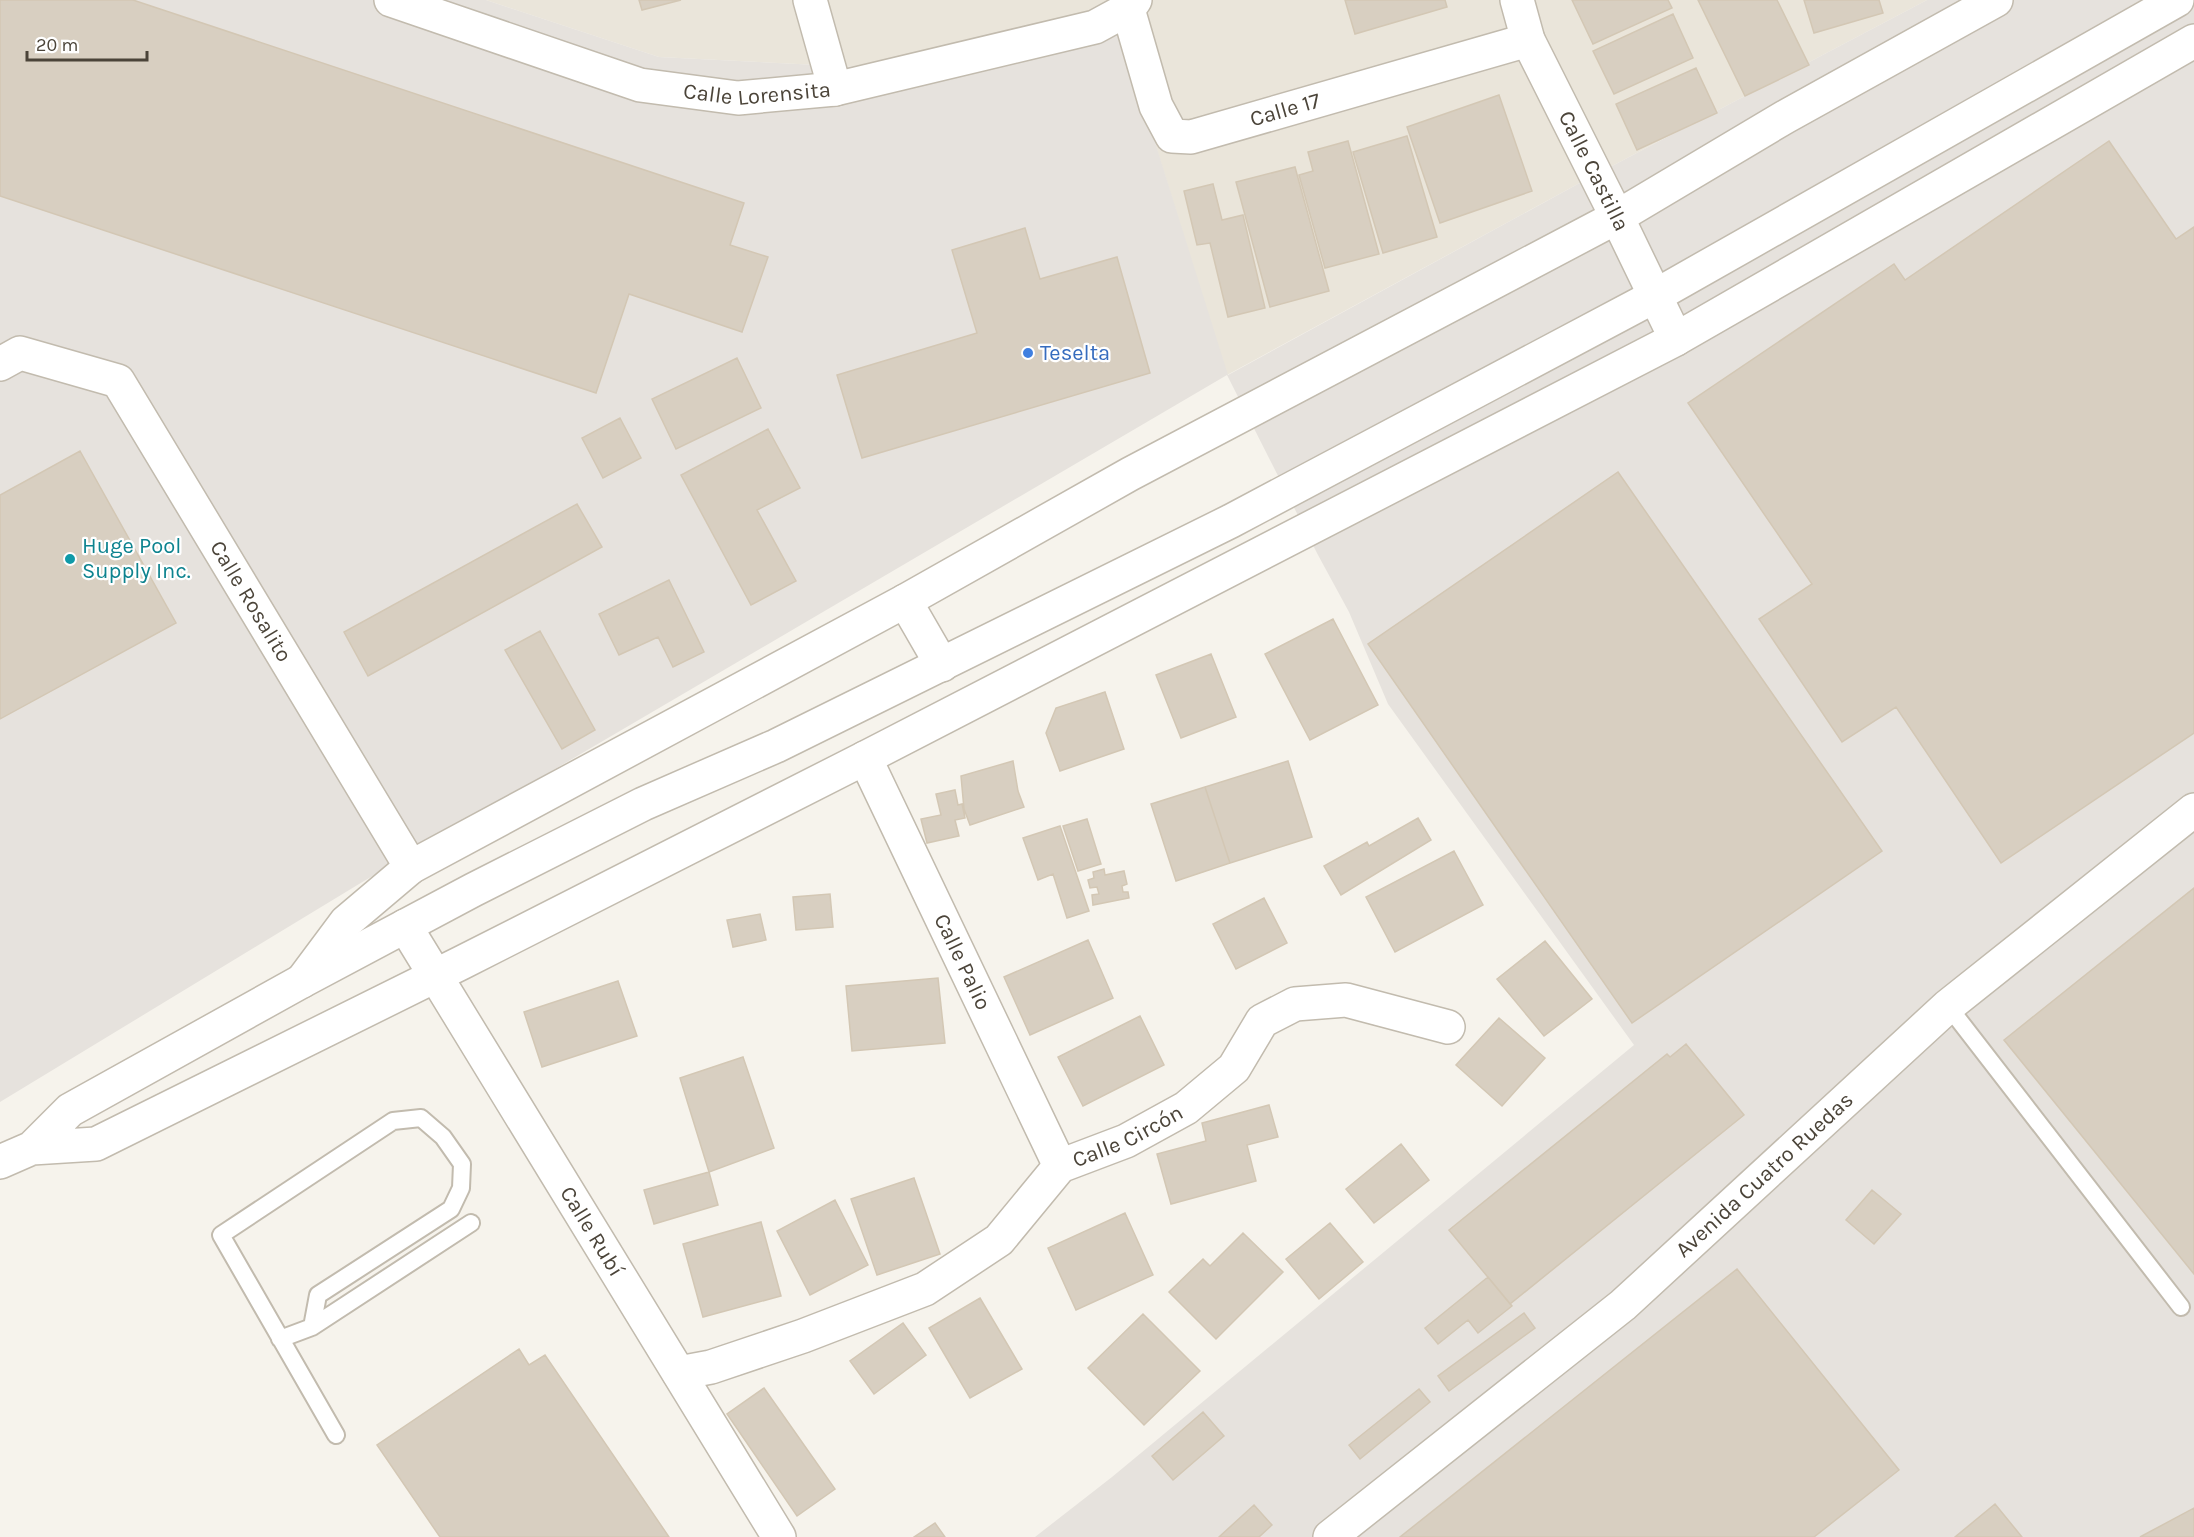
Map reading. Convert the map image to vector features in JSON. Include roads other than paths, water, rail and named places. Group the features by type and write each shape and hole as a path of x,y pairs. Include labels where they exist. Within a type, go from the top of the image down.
{"street":[{"path":"810,0 835,89"},
{"name":"Calle Castilla","path":"1517,0 1528,39 1676,339"},
{"path":"302,981 346,922 411,867 905,601 1131,474 1617,217 1785,117 1996,0"},
{"path":"32,1148 70,1110 302,981 643,804 776,746 1231,521 1655,296 2176,0"},
{"name":"Calle Lorensita","path":"409,3 640,85 738,98 835,89 1095,27 1131,5"},
{"name":"Calle 17","path":"1131,5 1156,106 1172,136 1191,137 1528,39"},
{"path":"0,1162 32,1148 96,1144 435,976 865,758 1676,339 2194,41"},
{"name":"Calle Rosalito","path":"0,364 20,353 118,381 411,867"},
{"path":"905,601 942,664"},
{"name":"Calle Palio","path":"865,758 1060,1166"},
{"name":"Avenida Cuatro Ruedas","path":"1330,1537 1623,1305 1948,1006 2194,810"},
{"name":"Calle Rubí","path":"405,926 779,1537"},
{"name":"Calle Circón","path":"679,1373 711,1367 803,1336 925,1289 999,1240 1060,1166 1126,1141 1186,1108 1234,1068 1262,1021 1295,1005 1347,1000 1448,1027"}],"lane":[{"path":"1948,1006 2181,1307"},
{"path":"312,1327 318,1295 451,1209 461,1188 462,1164 443,1137 421,1118 393,1121 221,1235 336,1435"},
{"path":"280,1339 312,1327 471,1223"}],"place":[{"name":"Teselta","path":"1028,353"},
{"name":"Huge Pool Supply Inc.","path":"70,559"}]}
